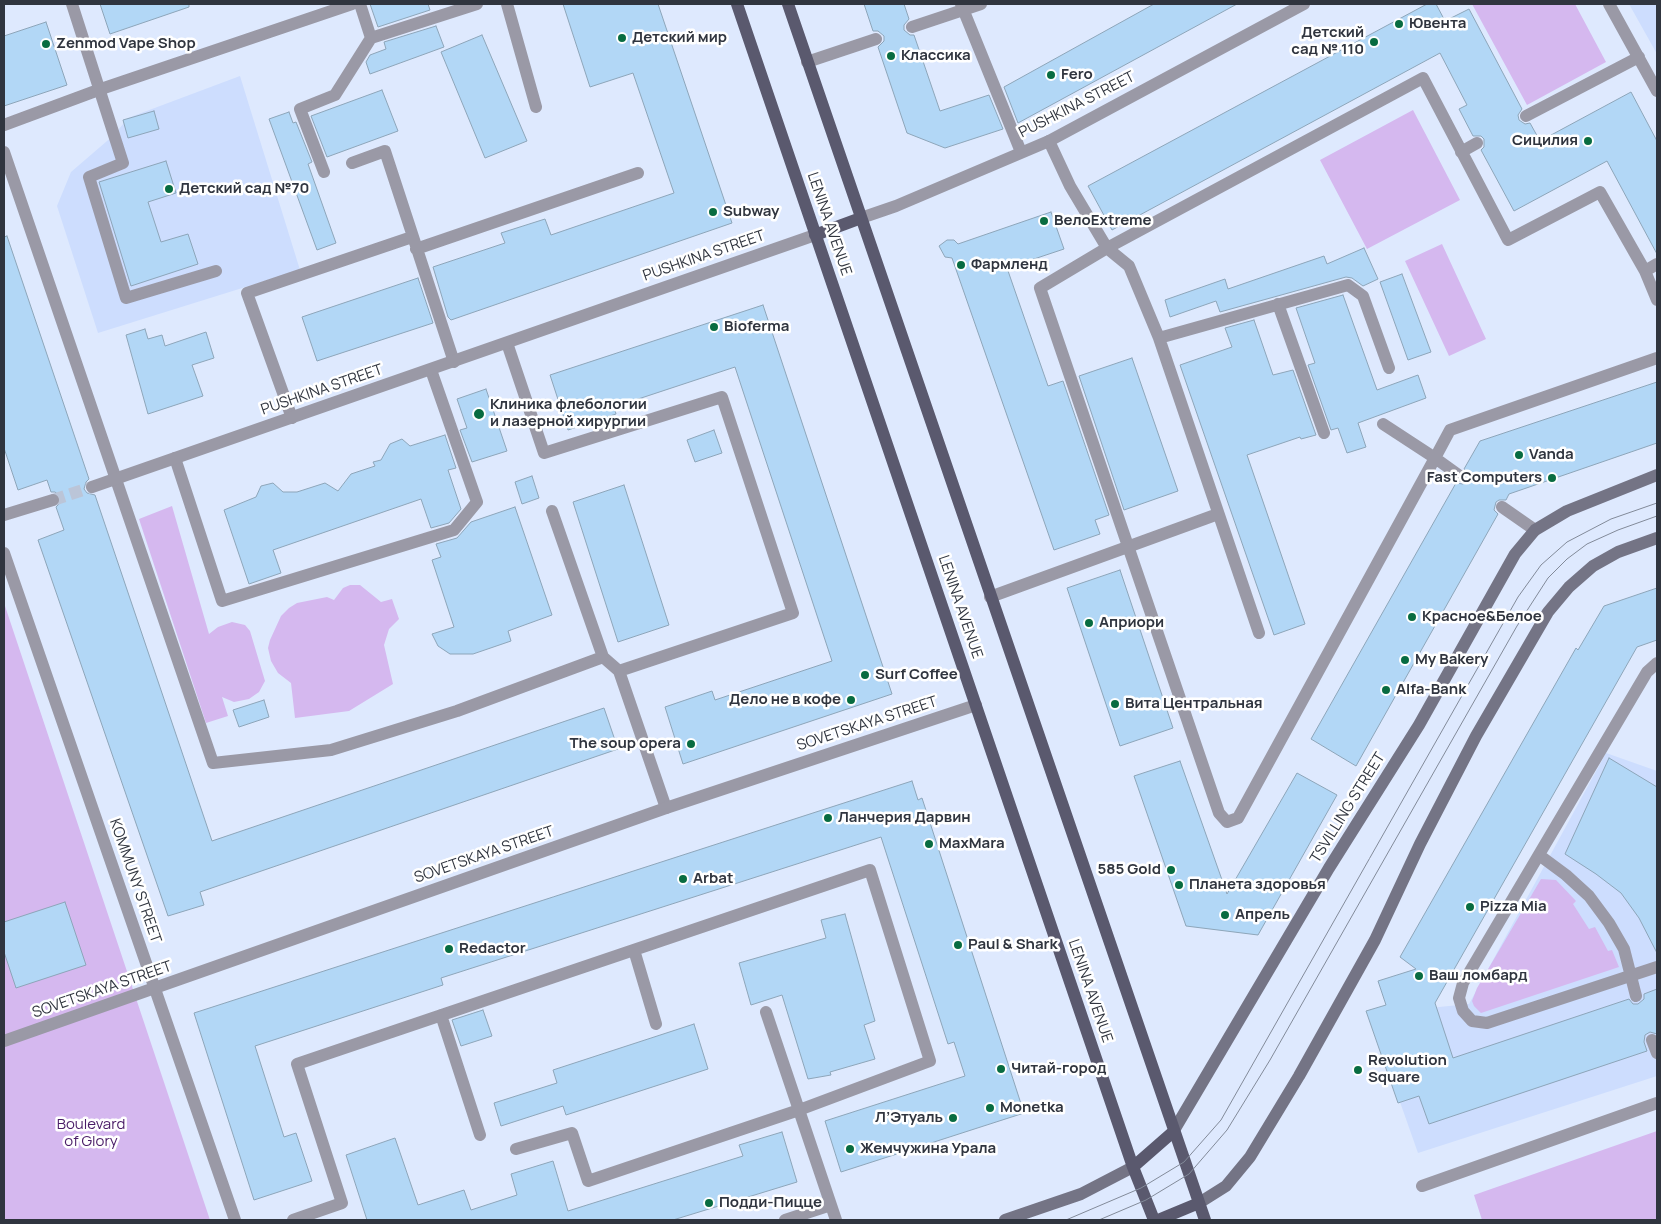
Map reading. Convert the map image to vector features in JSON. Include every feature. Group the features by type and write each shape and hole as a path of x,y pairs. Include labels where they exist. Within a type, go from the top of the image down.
{"main road":[{"name":"LENINA AVENUE","path":"737,4 1133,1167 1156,1220"},
{"path":"788,4 1173,1132 1205,1220"},
{"name":"PUSHKINA STREET","path":"815,234 861,218"},
{"name":"TSVILLING STREET","path":"1005,1220 1081,1194 1133,1167 1173,1132 1329,868 1419,725 1515,554 1535,530 1567,511 1657,475"},
{"path":"1156,1220 1199,1203 1226,1186 1250,1157 1299,1076 1375,940 1420,844 1476,736 1548,612 1569,587 1593,566 1618,552 1657,538"}],"street":[{"path":"72,4 101,89 123,163 89,177 126,298 216,272"},
{"path":"4,126 101,89 352,4"},
{"path":"360,4 371,38"},
{"path":"324,172 300,109 335,94 371,38 477,4"},
{"path":"508,4 536,107"},
{"path":"912,27 962,7 981,4"},
{"name":"PUSHKINA STREET","path":"861,218 896,206 1049,140 1304,4"},
{"path":"1609,4 1657,91"},
{"path":"962,7 1020,152"},
{"path":"807,62 876,39"},
{"path":"1526,116 1639,57"},
{"path":"1657,300 1645,271 1600,192 1508,240 1423,78 1107,248 1040,288 1216,804 1227,822 1238,818 1450,430 1657,358"},
{"path":"1049,140 1070,186 1107,248 1129,266 1159,338 1260,633"},
{"path":"1461,152 1477,143"},
{"path":"352,163 385,151 454,362"},
{"path":"4,152 213,764 331,750 457,711 603,657"},
{"path":"292,418 247,293 638,173"},
{"name":"PUSHKINA STREET","path":"92,486 454,362 815,234"},
{"path":"1645,271 1657,264"},
{"path":"1159,338 1348,285 1362,296 1389,368"},
{"path":"1278,304 1324,433"},
{"path":"507,343 544,453 722,397 792,613 619,671"},
{"path":"175,458 222,602 454,530 477,502 431,370"},
{"path":"1383,424 1460,476"},
{"path":"4,515 53,500"},
{"path":"1502,506 1535,530"},
{"path":"552,511 603,657 619,671 666,808"},
{"path":"990,597 1218,514"},
{"name":"KOMMUNY STREET","path":"4,553 235,1220"},
{"path":"1657,663 1647,672 1463,983 1459,998 1463,1011 1472,1021 1487,1023 1657,967"},
{"name":"SOVETSKAYA STREET","path":"4,1041 666,808 976,705"},
{"path":"1539,856 1566,875 1589,896 1624,949 1636,996"},
{"path":"293,1220 342,1203 297,1064 870,870 930,1060 799,1110 588,1180 572,1133 516,1149"},
{"path":"634,950 656,1024"},
{"path":"766,1012 836,1220"},
{"path":"441,1015 480,1135"},
{"path":"1652,1040 1657,1053"},
{"path":"1422,1186 1657,1103"},
{"path":"785,1220 831,1205"}],"shaded area":[{"path":"1629,4 1657,4 1657,54"},
{"name":"Детский сад №70","path":"240,76 300,270 98,333 57,206 71,172 114,135 128,118"},
{"path":"1606,753 1657,771 1657,1076 1418,1153 1369,1014 1469,1004"}],"green space":[{"path":"1472,4 1575,4 1606,62 1527,105"},
{"path":"1413,110 1460,200 1367,249 1320,160"},
{"path":"1442,244 1486,339 1449,356 1405,261"},
{"path":"172,506 209,634 218,627 232,622 245,625 250,631 265,681 259,692 249,699 234,702 222,697 228,716 206,723 139,519"},
{"path":"350,585 360,585 381,602 392,599 399,619 389,629 384,645 393,684 349,711 295,718 291,683 278,673 271,661 268,648 270,640 281,616 289,608 297,603 327,597 334,600 343,588"},
{"name":"Boulevard of Glory","path":"4,603 210,1220 4,1220"},
{"path":"1541,879 1556,880 1576,901 1573,904 1589,929 1595,927 1608,951 1612,950 1619,967 1481,1013 1472,1001 1477,988"},
{"path":"1657,1131 1657,1220 1482,1220 1474,1195"}],"building":[{"path":"100,4 189,4 189,7 110,34"},
{"path":"370,4 428,4 430,10 378,27"},
{"path":"563,4 658,4 732,223 451,320 448,317 433,267 505,243 501,233 545,219 551,235 674,193 633,73 590,87"},
{"path":"864,4 904,4 909,19 904,25 904,30 910,35 914,35 940,111 989,95 1003,129 945,148 907,133 878,47 884,41 884,36 878,31 873,31"},
{"path":"1154,4 1237,4 1018,123 1004,87"},
{"path":"1427,4 1436,4 1445,21 1469,9 1522,109 1518,115 1519,120 1525,124 1530,123 1540,141 1631,92 1657,141 1657,254 1607,161 1514,211 1481,150 1484,147 1484,139 1481,136 1473,136 1459,109 1467,105 1440,53 1112,230 1088,186"},
{"path":"46,22 67,85 4,106 4,36"},
{"path":"436,26 444,47 370,74 366,62 370,55 386,49 384,42"},
{"path":"482,35 527,141 485,158 441,52"},
{"path":"382,90 398,131 327,157 311,116"},
{"path":"154,111 159,129 128,138 123,120"},
{"path":"289,112 293,123 296,122 312,162 308,164 336,243 317,250 269,119"},
{"path":"166,161 176,193 148,202 161,242 188,234 198,264 131,286 99,182"},
{"path":"1051,212 1064,249 1007,268 1048,386 1063,381 1109,515 1095,520 1100,534 1054,550 952,258 945,257 939,246 947,240 954,240 958,244"},
{"path":"7,236 89,479 84,489 87,493 95,495 212,841 604,708 618,749 200,892 204,905 168,916 38,540 64,530 56,507 61,502 61,497 55,492 51,492 47,480 18,490 4,448 4,237"},
{"path":"1364,248 1378,279 1363,286 1352,278 1346,277 1220,312 1216,301 1170,317 1165,300 1225,279 1228,289 1324,256 1327,264"},
{"path":"1402,274 1431,352 1408,360 1380,282"},
{"path":"418,278 433,323 317,361 302,317"},
{"path":"1343,295 1377,390 1418,375 1426,398 1358,423 1366,447 1347,453 1338,428 1331,430 1308,365 1315,363 1296,308"},
{"path":"763,305 892,694 683,764 665,707 712,691 715,700 832,661 735,367 614,407 616,414 568,430 550,375"},
{"path":"1254,320 1273,375 1293,370 1316,435 1301,439 1300,437 1247,455 1305,624 1274,635 1180,365 1232,347 1225,328"},
{"path":"145,329 148,339 162,335 165,346 206,332 214,358 192,365 203,396 148,414 126,335"},
{"path":"1132,358 1178,491 1124,510 1079,376"},
{"path":"1657,382 1657,443 1509,494 1506,500 1496,502 1494,510 1498,514 1356,766 1311,739 1456,483 1463,484 1467,480 1468,473 1464,469 1480,441"},
{"path":"486,389 507,451 472,462 460,430 467,428 457,399"},
{"path":"714,430 722,453 695,462 687,440"},
{"path":"445,435 456,468 448,470 461,509 449,523 431,528 421,499 273,550 281,573 249,584 224,510 256,497 261,486 273,483 283,492 297,492 325,483 338,491 351,474 375,466 373,462 381,460 390,444 402,439 410,446"},
{"path":"532,476 539,498 522,504 515,482"},
{"path":"624,485 669,625 618,642 573,502"},
{"path":"515,507 552,615 508,631 511,641 473,654 450,654 438,646 432,634 454,627 432,560 441,557 436,544 457,538 471,522"},
{"path":"1120,570 1173,728 1120,746 1067,588"},
{"path":"1657,588 1657,640 1637,647 1435,1003 1453,1058 1629,999 1633,1004 1638,1004 1644,999 1644,994 1657,989 1657,1034 1650,1032 1645,1035 1644,1042 1647,1051 1429,1124 1419,1096 1398,1103 1366,1011 1386,1005 1378,981 1416,969 1400,957 1576,648 1578,650 1604,606"},
{"path":"264,700 269,717 239,727 233,710"},
{"path":"1609,758 1657,787 1657,953 1639,918 1621,893 1565,854"},
{"path":"1180,761 1227,894 1297,773 1337,795 1258,935 1186,926 1134,776"},
{"path":"912,781 918,800 922,798 1024,1113 841,1172 825,1121 965,1076 954,1042 948,1044 881,837 441,978 443,985 255,1046 284,1137 296,1133 312,1181 254,1200 194,1013"},
{"path":"65,902 86,965 16,988 4,952 4,922"},
{"path":"845,914 875,1021 864,1025 875,1059 830,1072 831,1075 808,1079 782,995 751,1005 739,963 826,938 821,920"},
{"path":"483,1010 492,1036 461,1046 452,1020"},
{"path":"694,1024 708,1069 566,1115 563,1106 501,1126 494,1103 557,1083 553,1070"},
{"path":"782,1132 797,1182 673,1220 367,1220 346,1155 395,1138 418,1205 464,1190 471,1210 517,1195 511,1174 553,1161 568,1211 743,1156 739,1145"}],"tunnel":[{"path":"53,500 92,487"}],"tram line":[{"path":"1066,1220 1141,1188 1184,1162 1221,1120 1518,597 1541,565 1567,542 1611,519 1657,503"},
{"path":"1099,1220 1146,1200 1189,1174 1227,1130 1270,1060 1517,626 1548,578 1567,559 1587,544 1657,516"}],"place":[{"name":"Ювента","path":"1399,24"},
{"name":"Детский мир","path":"622,38"},
{"name":"Детский сад № 110","path":"1374,42"},
{"name":"Zenmod Vape Shop","path":"46,44"},
{"name":"Классика","path":"891,56"},
{"name":"Fero","path":"1051,75"},
{"name":"Сицилия","path":"1588,141"},
{"name":"Детский сад №70","path":"169,189"},
{"name":"Subway","path":"713,212"},
{"name":"ВелоExtreme","path":"1044,221"},
{"name":"Фармленд","path":"961,265"},
{"name":"Bioferma","path":"714,327"},
{"name":"Клиника флебологии и лазерной хирургии","path":"479,414"},
{"name":"Vanda","path":"1519,455"},
{"name":"Fast Computers","path":"1552,478"},
{"name":"Красное&Белое","path":"1412,617"},
{"name":"Априори","path":"1089,623"},
{"name":"My Bakery","path":"1405,660"},
{"name":"Surf Coffee","path":"865,675"},
{"name":"Alfa-Bank","path":"1386,690"},
{"name":"Дело не в кофе","path":"851,700"},
{"name":"Вита Центральная","path":"1115,704"},
{"name":"The soup opera","path":"691,744"},
{"name":"Ланчерия Дарвин","path":"828,818"},
{"name":"MaxMara","path":"929,844"},
{"name":"585 Gold","path":"1171,870"},
{"name":"Arbat","path":"683,879"},
{"name":"Планета здоровья","path":"1179,885"},
{"name":"Pizza Mia","path":"1470,907"},
{"name":"Апрель","path":"1225,915"},
{"name":"Paul & Shark","path":"958,945"},
{"name":"Redactor","path":"449,949"},
{"name":"Ваш ломбард","path":"1419,976"},
{"name":"Читай-город","path":"1001,1069"},
{"name":"Revolution Square","path":"1358,1070"},
{"name":"Monetka","path":"990,1108"},
{"name":"Л’Этуаль","path":"953,1118"},
{"name":"Жемчужина Урала","path":"850,1149"},
{"name":"Подди-Пицце","path":"709,1203"}]}
